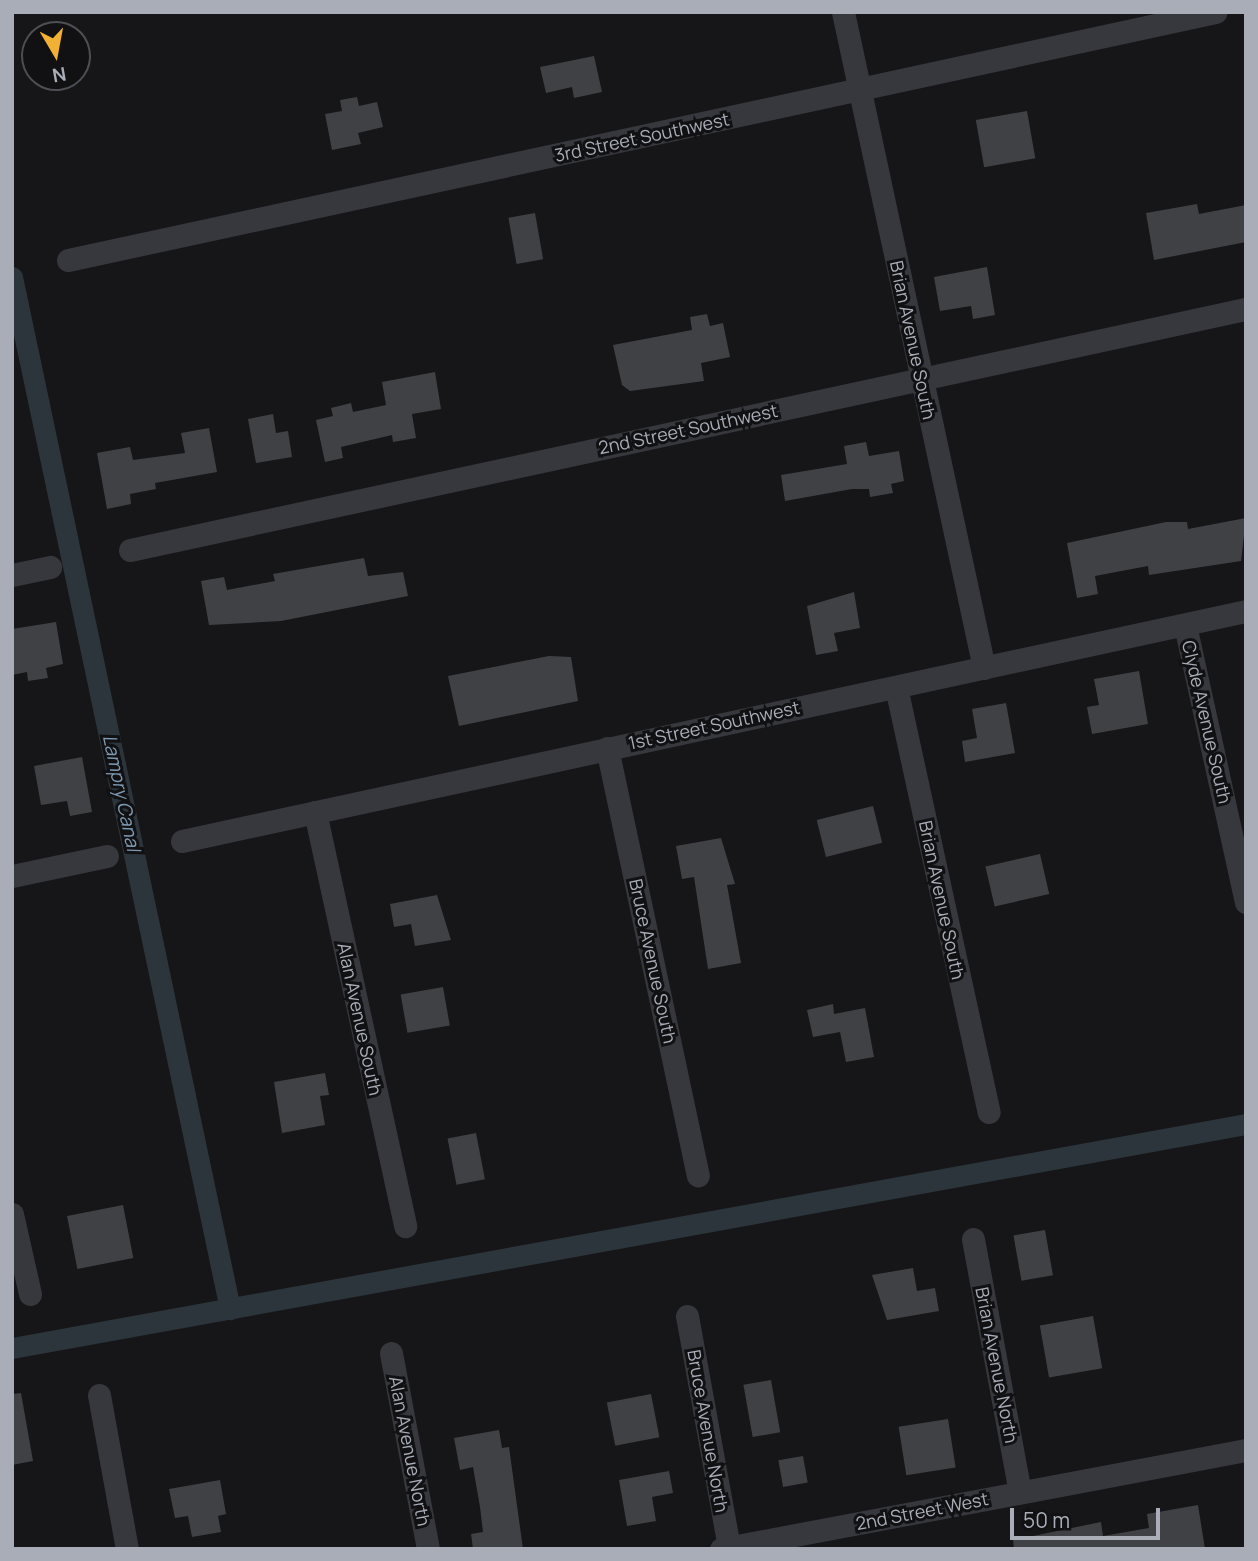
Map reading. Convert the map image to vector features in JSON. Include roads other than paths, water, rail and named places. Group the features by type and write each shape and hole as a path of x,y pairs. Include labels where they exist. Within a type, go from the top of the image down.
{"street":[{"name":"Brian Avenue South","path":"843,12 984,668"},
{"name":"3rd Street Southwest","path":"68,260 1216,12"},
{"name":"2nd Street Southwest","path":"130,550 1246,309"},
{"path":"12,575 50,567"},
{"name":"1st Street Southwest","path":"182,841 1246,611"},
{"name":"Clyde Avenue South","path":"1185,625 1246,902"},
{"name":"Brian Avenue South","path":"896,687 989,1112"},
{"name":"Bruce Avenue South","path":"607,748 698,1175"},
{"name":"Alan Avenue South","path":"316,812 405,1226"},
{"path":"12,876 107,856"},
{"path":"12,1214 30,1294"},
{"name":"Brian Avenue North","path":"973,1239 1020,1492"},
{"name":"Bruce Avenue North","path":"687,1316 725,1548"},
{"name":"Alan Avenue North","path":"391,1353 428,1549"},
{"path":"99,1395 127,1549"},
{"name":"2nd Street West","path":"725,1548 1246,1450"}],"waterway":[{"name":"Lampry Canal","path":"12,277 230,1309"},
{"path":"12,1348 1246,1124"}]}
